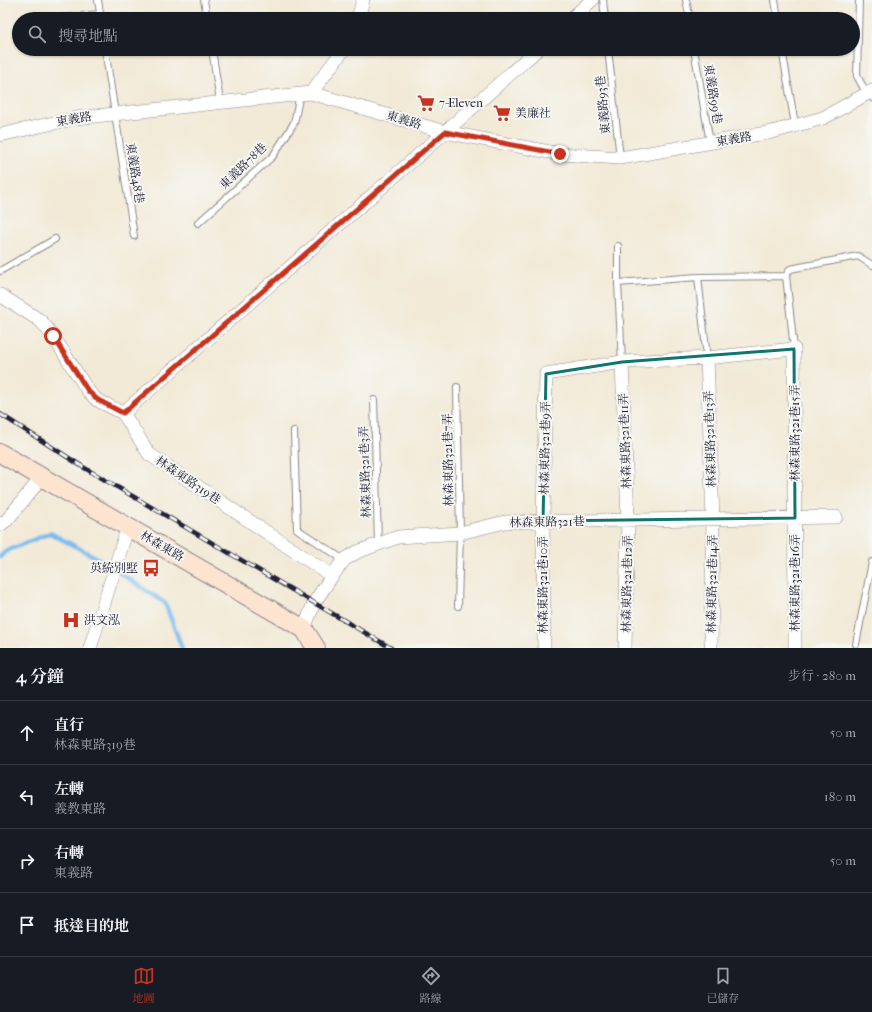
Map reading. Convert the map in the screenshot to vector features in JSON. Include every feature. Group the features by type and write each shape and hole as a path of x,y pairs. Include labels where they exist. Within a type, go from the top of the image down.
{"main road":[{"name":"林森東路","path":"0,453 304,629 316,648"}],"street":[{"path":"360,12 363,0"},
{"path":"579,12 592,0"},
{"path":"305,93 338,56"},
{"path":"0,295 41,321 53,336 88,391 98,400 123,413 530,56"},
{"name":"東義路","path":"0,135 76,118 305,93 445,132 560,154 620,158 772,132 823,118 870,94"},
{"path":"622,362 707,358 794,348"},
{"name":"林森東路321巷15弄","path":"794,348 796,518"},
{"name":"林森東路321巷13弄","path":"707,358 713,520"},
{"name":"林森東路321巷9弄","path":"543,521 546,374 622,362"},
{"name":"林森東路321巷11弄","path":"622,362 628,520"},
{"name":"林森東路319巷","path":"123,413 149,454 332,576"},
{"path":"0,525 7,520 42,477"},
{"name":"林森東路321巷","path":"304,629 314,603 344,560 357,552 398,537 460,533 505,522 836,517"},
{"name":"林森東路321巷16弄","path":"795,648 796,518"},
{"name":"林森東路321巷12弄","path":"625,648 628,520"},
{"name":"林森東路321巷14弄","path":"711,648 713,520"},
{"name":"林森東路321巷10弄","path":"543,521 544,648"},
{"path":"90,648 128,526"}],"lane":[{"path":"98,0 100,12"},
{"path":"204,0 206,12"},
{"path":"603,0 604,12"},
{"path":"686,0 689,12"},
{"path":"775,0 777,12"},
{"path":"859,0 859,12"},
{"name":"東義路48巷","path":"106,56 134,236"},
{"path":"213,56 220,102"},
{"name":"東義路93巷","path":"609,56 620,158"},
{"name":"東義路99巷","path":"695,56 710,143"},
{"path":"783,56 795,125"},
{"path":"858,56 857,76 870,94"},
{"name":"東義路78巷","path":"198,223 273,156 294,123 305,93"},
{"path":"0,272 55,239"},
{"path":"618,246 618,283 622,362"},
{"path":"794,348 786,276 790,269 858,256 872,265"},
{"path":"618,283 698,277 786,276"},
{"path":"698,277 707,358"},
{"name":"林森東路321巷7弄","path":"457,387 460,533 458,606"},
{"name":"林森東路321巷3弄","path":"374,400 378,544"},
{"path":"294,431 297,529 344,560"},
{"path":"856,644 872,562"}],"highlighted area":[{"path":"794,349 795,518 543,521 546,374 622,362"}],"waterway":[{"path":"0,557 6,551 50,533 101,560 165,603 182,648"}],"railway":[{"path":"0,414 83,467 391,648"}],"place":[{"name":"7-Eleven","path":"426,103"},
{"name":"美廉社","path":"502,113"},
{"name":"英統別墅","path":"151,568"},
{"name":"洪文泓","path":"71,620"}],"route":[{"path":"53,336 88,391 98,400 123,413 445,132 560,154"}]}
